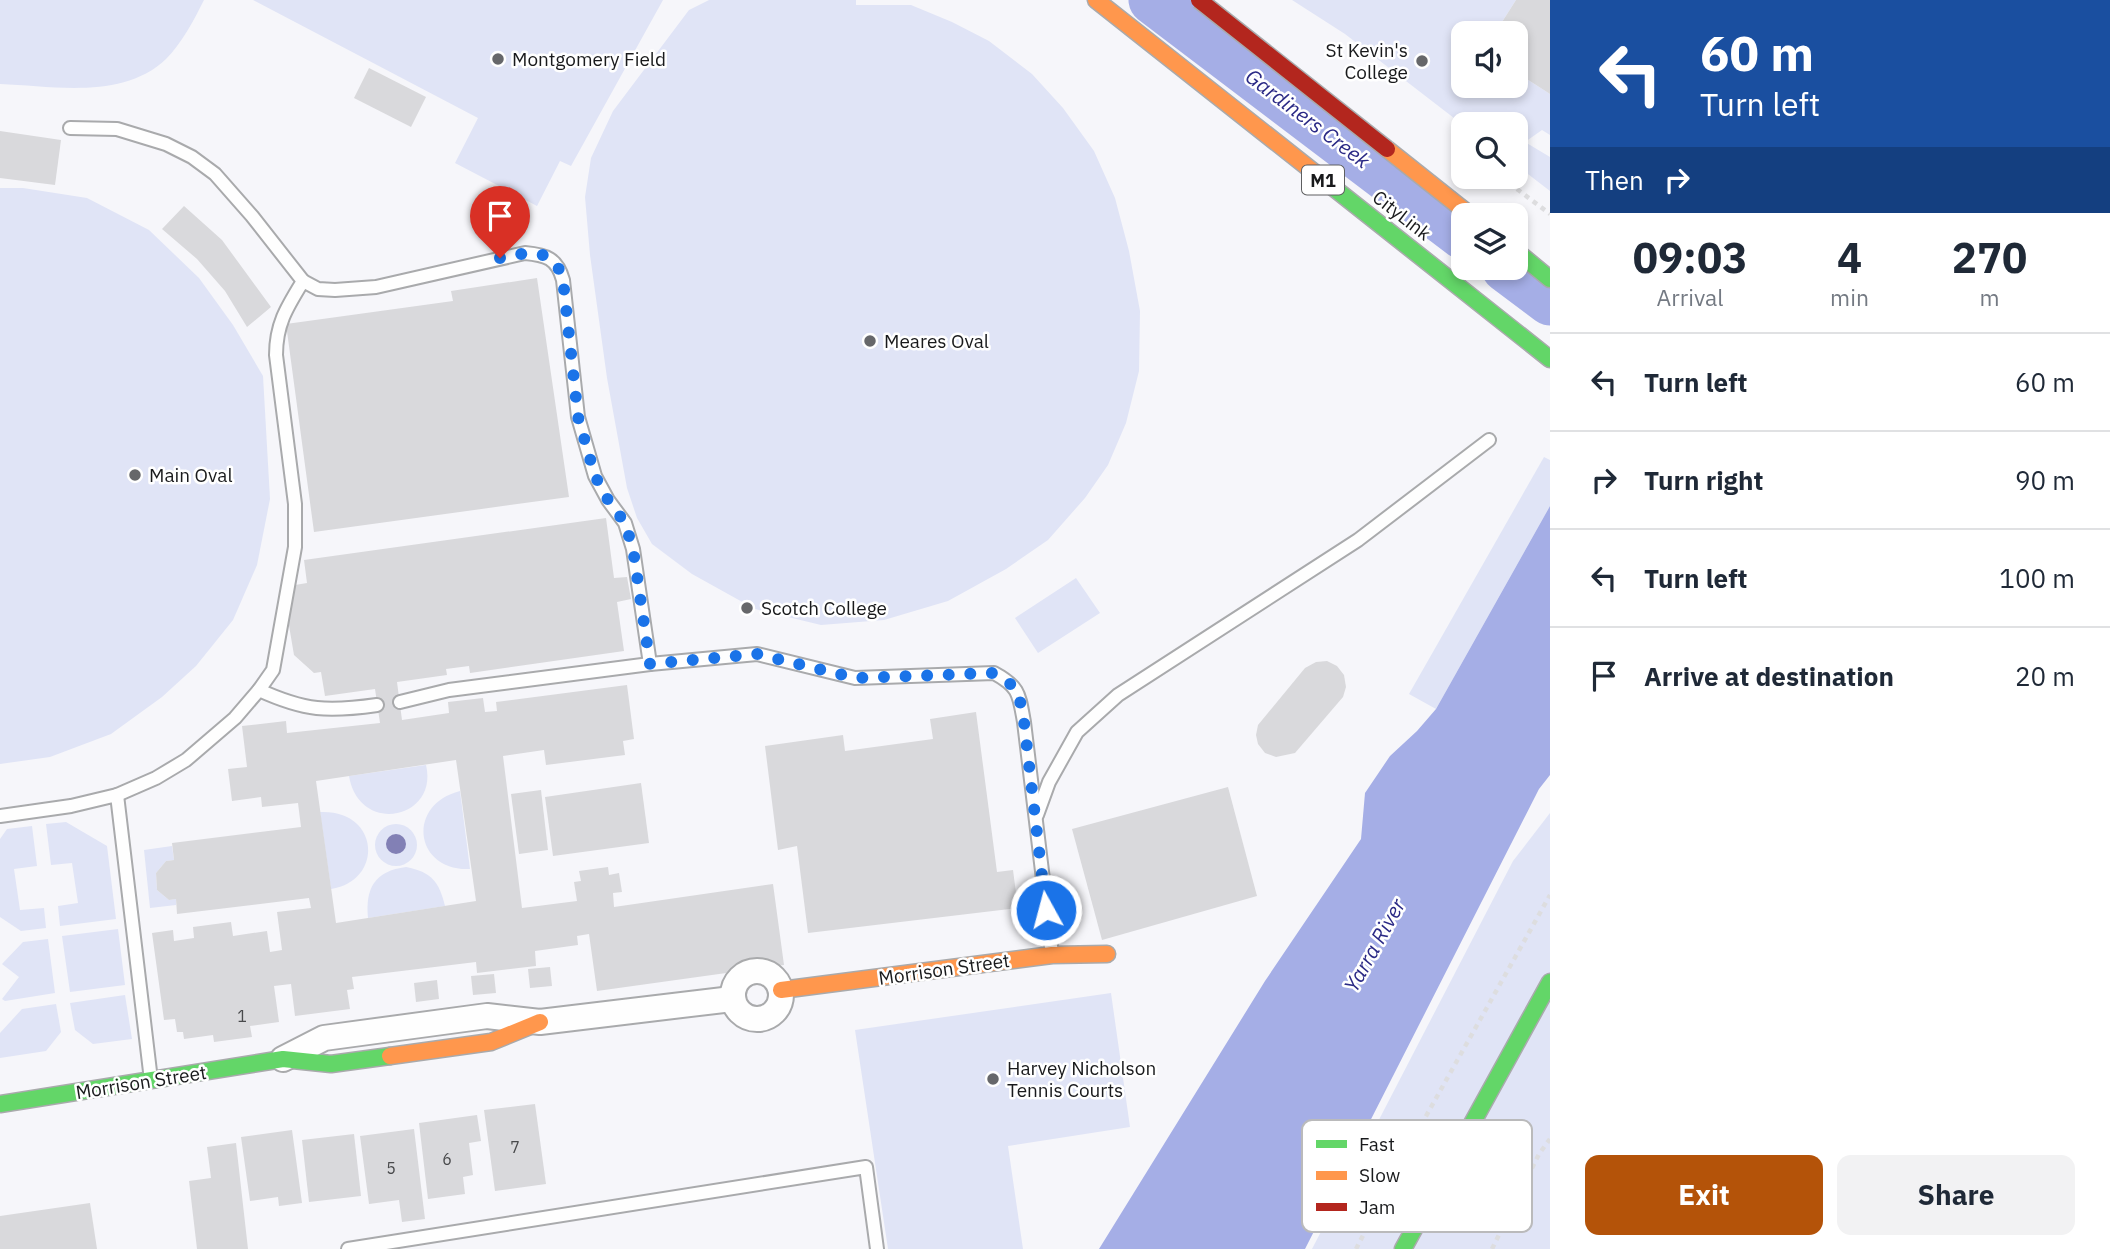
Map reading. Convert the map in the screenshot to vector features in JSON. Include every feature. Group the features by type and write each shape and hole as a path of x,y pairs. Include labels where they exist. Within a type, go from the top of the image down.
{"main road":[{"name":"CityLink","path":"1096,0 1550,359"},
{"path":"1199,0 1455,203"},
{"path":"1528,261 1550,279"},
{"name":"Morrison Street","path":"781,990 1052,955 1107,954"},
{"path":"1474,1120 1550,982"},
{"name":"Morrison Street","path":"0,1104 152,1082 283,1059"},
{"path":"1403,1249 1412,1232"}],"street":[{"path":"753,971 768,973 781,990 781,998 774,1012 761,1019 753,1019 740,1012 732,999 735,984 746,973 753,971"},
{"name":"Morrison Street","path":"283,1059 324,1038 487,1016 540,1022 732,999"}],"lane":[{"path":"70,128 117,129 166,144 192,157 215,174 303,281 318,289 376,287 525,253 545,254 560,268 563,280 578,417 595,476 625,523 633,549 650,664"},
{"path":"0,816 71,806 117,795 156,778 186,760 235,718 273,670 295,547 295,504 276,355 276,336 282,316 303,281"},
{"path":"1035,818 1049,782 1076,732 1118,695 1358,540 1489,440"},
{"path":"400,702 449,690 650,664 757,654 855,678 994,673 1010,681 1018,694 1052,955"},
{"path":"259,690 288,703 320,709 377,705"},
{"path":"117,795 152,1082"},
{"path":"348,1249 866,1167 877,1249"}],"path":[{"path":"1518,189 1549,211"},
{"path":"1424,1120 1550,895"},
{"path":"1532,1168 1550,1139"},
{"path":"1356,1249 1365,1232"},
{"path":"1492,1249 1500,1232"}],"shaded area":[{"path":"0,0 204,0 177,46 149,72 109,85 65,88 0,84"},
{"name":"Montgomery Field","path":"253,0 663,0 571,166 560,161 537,206 455,163 478,118"},
{"name":"Meares Oval","path":"709,0 856,0 856,5 911,5 952,22 989,41 1032,74 1063,108 1094,151 1115,198 1129,251 1140,311 1139,371 1126,423 1108,465 1085,498 1048,540 1006,569 948,601 884,620 821,625 755,609 692,574 652,544 637,518 627,488 607,378 585,197 591,158 613,111 689,10"},
{"name":"St Kevin's College","path":"1292,0 1516,0 1503,21 1451,21 1451,98 1528,98 1528,80 1550,94 1550,135 1542,130 1528,140 1528,112 1451,112 1451,116 1345,34"},
{"name":"St Kevin's College","path":"1528,144 1550,157 1550,191 1528,174"},
{"name":"Main Oval","path":"0,188 23,188 87,198 149,230 199,278 233,325 263,376 270,499 257,565 233,620 196,666 162,697 111,734 50,757 0,764"},
{"path":"1544,457 1550,460 1550,506 1436,709 1409,694"},
{"path":"1076,578 1100,613 1038,653 1015,618"},
{"path":"426,765 427,783 421,798 410,808 396,813 381,813 367,807 356,795 349,776"},
{"path":"460,791 470,869 452,867 438,860 428,849 424,836 424,823 431,810 442,798"},
{"path":"320,812 340,814 354,822 364,833 368,846 367,860 360,873 348,883 331,889"},
{"path":"1550,813 1550,1249 1312,1249 1321,1232 1532,1232 1532,1120 1379,1120 1513,861"},
{"path":"66,822 107,846 116,919 60,926 58,906 78,903 72,863 51,865 46,824"},
{"path":"396,824 411,830 417,845 411,860 396,866 381,860 375,845 381,830"},
{"path":"32,826 37,866 14,869 20,910 44,908 46,928 21,931 0,917 0,839 7,829"},
{"path":"172,846 174,860 166,861 156,873 157,890 169,900 176,899 176,905 150,908 144,850"},
{"path":"406,867 433,879 445,906 368,918 368,898 374,883 387,872"},
{"path":"118,929 125,985 70,992 62,936"},
{"path":"48,939 55,993 5,1001 2,999 19,977 2,964 23,942"},
{"name":"Harvey Nicholson Tennis Courts","path":"1111,993 1130,1127 1008,1146 1023,1249 888,1249 855,1030"},
{"path":"125,995 132,1039 93,1044 75,1030 70,1003"},
{"path":"56,1004 61,1032 46,1051 0,1058 0,1033 22,1009"}],"water":[{"name":"Yarra River","path":"1550,506 1550,775 1539,789 1371,1120 1302,1120 1302,1232 1314,1232 1305,1249 1099,1249 1265,981 1361,839 1365,793 1390,756 1436,709"}],"building":[{"path":"1516,0 1550,0 1550,94 1528,80 1528,21 1503,21"},
{"path":"369,68 426,97 411,127 354,98"},
{"path":"0,131 61,140 55,185 0,178"},
{"path":"184,206 222,240 271,307 247,327 225,291 197,259 162,229"},
{"path":"537,278 569,497 314,532 286,324 453,301 451,291"},
{"path":"606,518 614,578 627,577 631,599 617,602 624,651 470,673 469,666 446,669 447,675 397,682 402,720 449,713 448,702 483,698 485,712 497,711 496,702 627,685 634,739 623,741 625,755 546,765 544,750 503,756 522,908 577,901 574,882 581,881 579,871 608,867 609,875 619,873 622,892 613,893 614,907 773,884 784,965 597,991 589,934 577,936 578,945 535,951 536,966 477,973 476,962 352,977 354,989 347,990 350,1009 295,1016 291,984 274,986 279,1022 250,1026 252,1037 214,1042 213,1035 184,1039 183,1032 177,1032 175,1019 164,1020 152,933 173,930 174,941 194,938 193,927 231,922 233,936 267,931 270,952 282,950 277,912 311,908 309,898 177,914 176,899 169,900 157,890 156,873 166,861 174,860 172,843 301,827 298,803 262,807 261,797 232,801 228,769 247,767 242,726 286,721 287,733 380,723 375,689 325,696 321,672 314,673 294,655 286,608 295,585 307,583 304,560","holes":["456,760 476,901 336,923 316,781"]},
{"path":"1327,661 1337,666 1344,675 1346,687 1343,697 1295,753 1276,757 1265,753 1258,744 1258,725 1305,668 1316,662"},
{"path":"976,712 997,872 1013,870 1018,908 808,933 797,846 778,850 765,746 843,735 845,751 933,739 930,719"},
{"path":"641,783 649,843 553,856 545,797"},
{"path":"1228,787 1257,896 1102,940 1072,829"},
{"path":"541,790 548,850 519,854 511,794"},
{"path":"550,967 552,986 530,988 528,969"},
{"path":"494,974 496,993 473,995 471,976"},
{"path":"437,980 439,999 416,1002 414,983"},
{"path":"535,1104 546,1184 495,1191 484,1110"},
{"path":"477,1115 481,1141 469,1143 473,1175 463,1177 465,1194 428,1199 419,1123"},
{"path":"414,1129 425,1219 402,1222 399,1200 369,1204 360,1136"},
{"path":"292,1130 302,1203 279,1206 278,1197 250,1201 241,1137"},
{"path":"354,1134 361,1196 309,1202 302,1140"},
{"path":"236,1143 248,1249 197,1249 189,1181 211,1178 207,1147"},
{"path":"90,1203 97,1249 0,1249 0,1216"}],"waterway":[{"name":"Gardiners Creek","path":"1153,0 1451,226"},
{"name":"Gardiners Creek","path":"1522,280 1550,301"}],"traffic: fast":[{"path":"1315,173 1550,359"},
{"path":"1528,261 1550,279"},
{"path":"1474,1120 1550,982"},
{"path":"0,1104 283,1059 331,1064 390,1056"},
{"path":"1403,1249 1412,1232"}],"traffic: slow":[{"path":"1096,0 1315,173"},
{"path":"1387,149 1455,203"},
{"path":"781,990 1052,955 1107,954"},
{"path":"390,1056 491,1042 540,1022"}],"traffic: jam":[{"path":"1199,0 1387,149"}],"place":[{"name":"Montgomery Field","path":"498,59"},
{"name":"St Kevin's College","path":"1422,61"},
{"name":"Meares Oval","path":"870,341"},
{"name":"Main Oval","path":"135,475"},
{"name":"Scotch College","path":"747,608"},
{"name":"Harvey Nicholson Tennis Courts","path":"993,1079"}],"route":[{"path":"500,258 525,253 545,254 560,268 578,417 595,476 625,523 633,549 650,664 757,654 855,678 994,673 1010,681 1018,694 1024,722 1046,910"}]}
